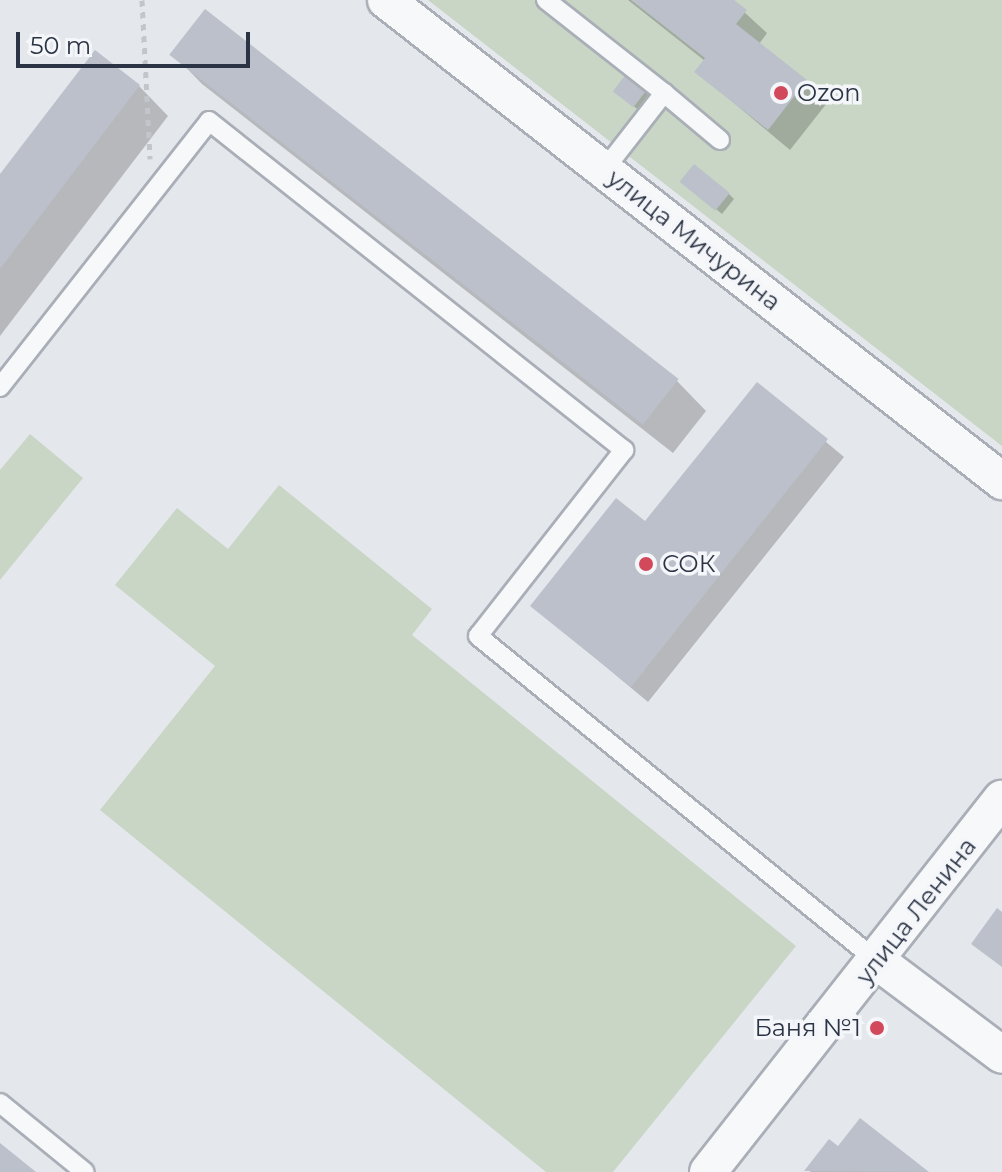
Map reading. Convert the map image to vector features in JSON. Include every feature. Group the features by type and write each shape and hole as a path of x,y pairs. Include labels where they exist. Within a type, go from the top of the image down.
{"street":[{"name":"улица Мичурина","path":"386,0 1002,481"},
{"name":"улица Ленина","path":"708,1172 1002,799"},
{"path":"877,961 1002,1055"}],"lane":[{"path":"546,0 720,140"},
{"path":"604,170 664,93"},
{"path":"0,387 209,121 624,450 478,636 877,961"},
{"path":"0,1103 85,1172"}],"path":[{"path":"142,0 151,194"}],"green space":[{"path":"428,0 1002,0 1002,446"},
{"path":"30,434 83,478 0,580 0,470"},
{"path":"279,485 432,609 412,635 796,946 613,1172 546,1172 100,810 215,666 115,585 177,508 228,549"}],"building":[{"path":"631,0 734,0 747,10 736,24 807,80 768,130 694,72 705,58"},
{"path":"205,9 679,379 643,425 169,55"},
{"path":"95,50 140,85 0,269 0,174"},
{"path":"626,74 647,90 634,107 613,92"},
{"path":"694,164 730,193 715,211 680,182"},
{"name":"СОК","path":"757,382 828,439 631,687 530,606 616,498 645,521"},
{"path":"997,908 1002,912 1002,967 971,944"},
{"path":"860,1118 929,1172 804,1171 829,1139 838,1146"},
{"path":"0,1143 36,1172 0,1172"}],"place":[{"name":"Ozon","path":"781,93"},
{"name":"СОК","path":"646,564"},
{"name":"Баня №1","path":"877,1028"}]}
